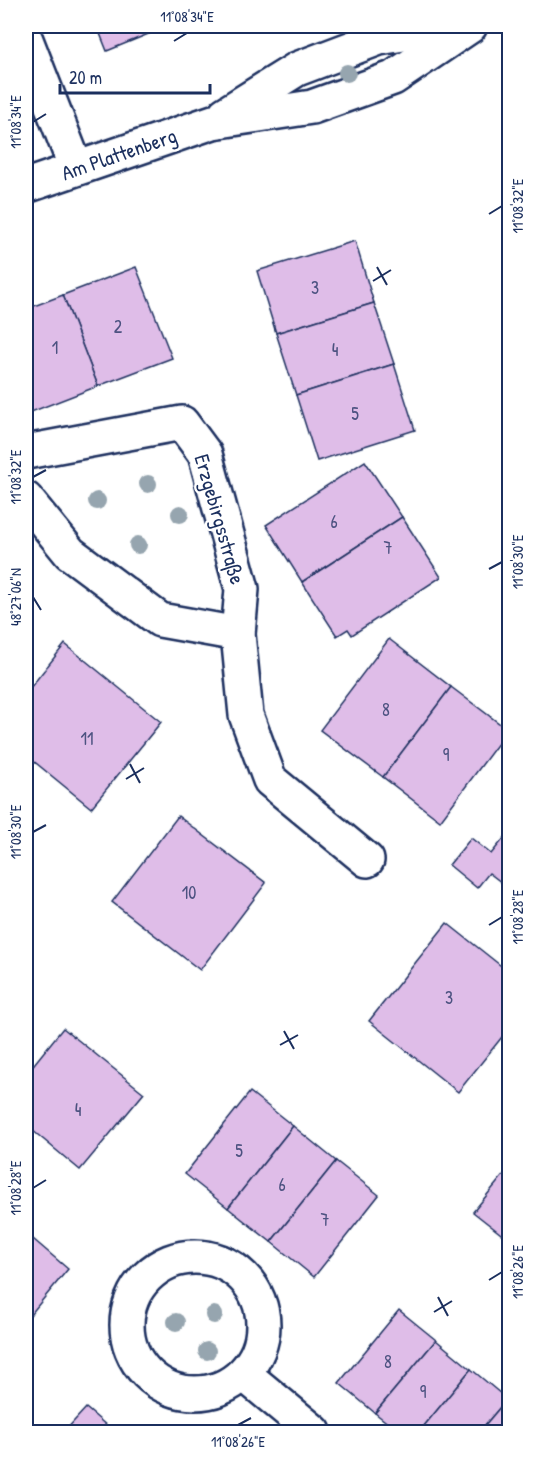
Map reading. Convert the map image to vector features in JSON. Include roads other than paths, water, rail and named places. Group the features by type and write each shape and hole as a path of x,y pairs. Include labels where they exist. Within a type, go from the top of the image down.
{"street":[{"name":"Am Plattenberg","path":"213,122 297,69 379,38 452,26"},
{"name":"Am Plattenberg","path":"26,186 213,122 312,107 393,78 470,26"},
{"path":"26,40 76,168"},
{"name":"Erzgebirgsstraße","path":"26,452 182,423 206,454 242,589 238,634 246,715 270,780 367,860"},
{"path":"26,499 70,553 160,620 238,634"},
{"path":"200,1257 218,1261 236,1270 250,1284 259,1301 263,1320 262,1339 256,1358 244,1374 226,1387 206,1393 185,1393 164,1387 147,1374 134,1357 128,1336 127,1315 133,1296 145,1279 161,1266 180,1258 200,1257"},
{"path":"244,1374 314,1432"}]}
